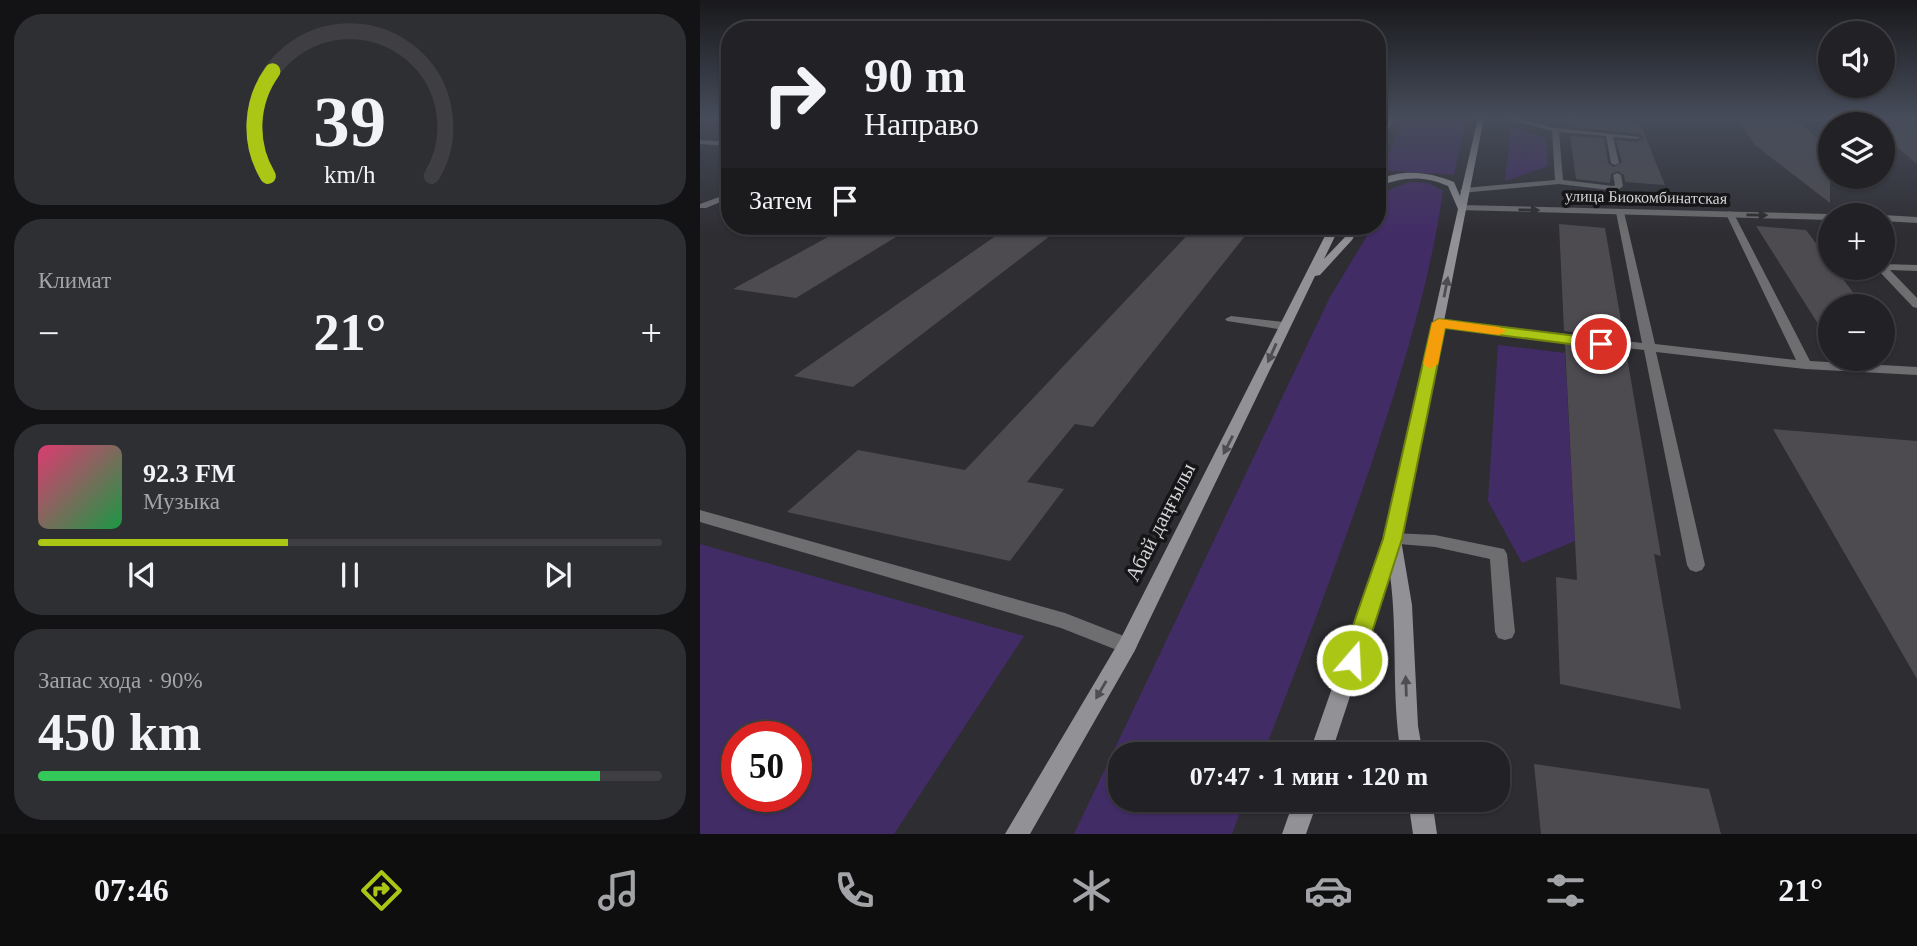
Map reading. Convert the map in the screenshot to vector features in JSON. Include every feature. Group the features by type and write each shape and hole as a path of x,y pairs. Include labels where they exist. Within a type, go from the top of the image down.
{"main road":[{"path":"1324,742 1393,539 1472,157"},
{"path":"1386,180 1402,176 1441,180 1451,184 1461,208"},
{"name":"Абай даңғылы","path":"1017,834 1127,646 1330,235"},
{"path":"1304,286 1350,235"},
{"path":"1393,539 1403,606 1410,742"},
{"path":"1294,834 1302,812"},
{"path":"1422,812 1425,834"}],"street":[{"path":"1557,157 1559,182"},
{"path":"1614,157 1615,163"},
{"path":"1464,191 1559,182 1614,189 1619,186 1617,175"},
{"path":"703,206 721,199"},
{"name":"улица Биокомбинатская","path":"1461,208 1818,217"},
{"path":"1620,212 1696,565"},
{"path":"1730,214 1805,365"},
{"path":"1895,219 1917,220"},
{"path":"1895,267 1917,268"},
{"path":"1895,280 1917,305"},
{"path":"1231,319 1284,326"},
{"path":"1439,323 1649,350 1805,365 1917,371"},
{"path":"700,516 1065,621 1127,646"},
{"path":"1393,539 1435,541 1499,554 1505,632"}],"shaded area":[{"path":"1387,157 1458,157 1454,175 1386,170"},
{"path":"1508,157 1547,157 1548,166 1505,181"},
{"path":"1409,182 1428,183 1443,191 1431,259 1404,360 1373,459 1268,742 1118,742 1330,297 1368,235 1386,235 1386,196 1389,190"},
{"path":"1498,345 1565,353 1575,541 1522,563 1488,501"},
{"path":"700,544 1024,636 894,834 700,834"},
{"path":"1108,763 1108,812 1240,812 1232,834 1074,834"}],"building":[{"path":"1573,157 1607,157 1608,163 1614,167 1622,162 1621,157 1654,157 1665,185 1625,182 1624,175 1618,171 1611,174 1610,183 1576,179"},
{"path":"1770,157 1818,157 1818,189 1830,189 1830,203"},
{"path":"1559,224 1605,228 1624,338 1564,331"},
{"path":"1756,226 1806,230 1818,246 1818,280 1844,280 1854,294 1818,294 1818,324"},
{"path":"832,235 899,235 796,298 733,289"},
{"path":"997,235 1051,235 853,387 794,376"},
{"path":"1187,235 1246,235 1093,427 1075,424 1027,482 1064,489 1010,561 787,512 858,450 965,470"},
{"path":"1565,344 1626,351 1661,556 1654,554 1681,709 1560,684 1556,577 1577,580"},
{"path":"1773,429 1917,441 1917,679"},
{"path":"1534,764 1709,789 1721,834 1541,834"}],"slow traffic":[{"path":"1430,364 1439,323 1499,331"}],"route":[{"path":"1352,660 1393,539 1439,323 1601,344"}]}
